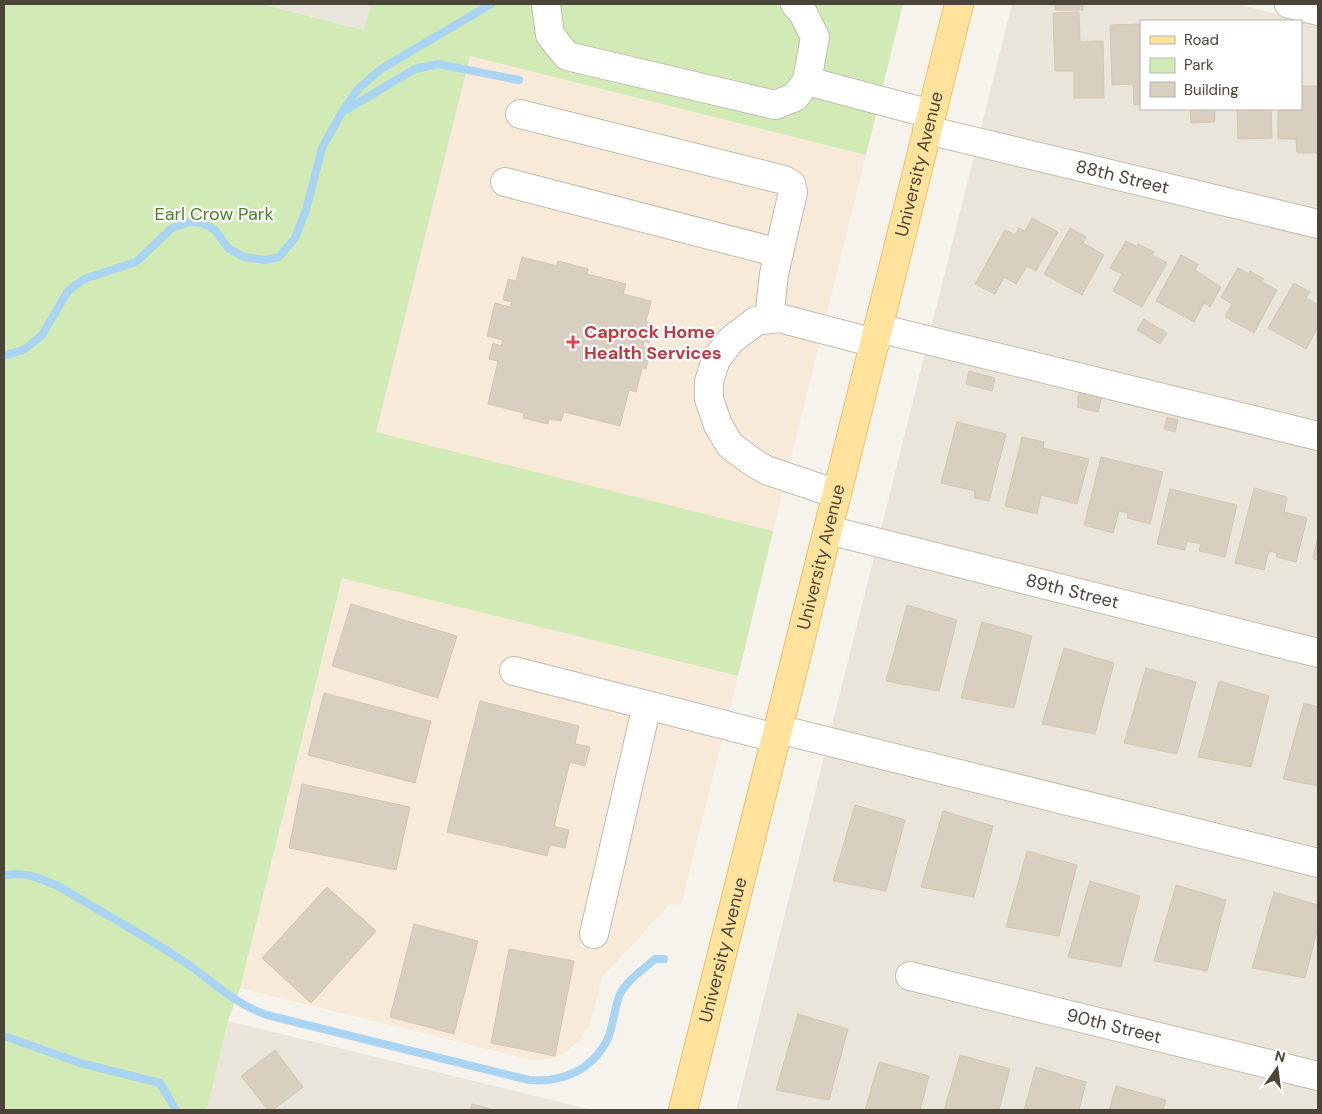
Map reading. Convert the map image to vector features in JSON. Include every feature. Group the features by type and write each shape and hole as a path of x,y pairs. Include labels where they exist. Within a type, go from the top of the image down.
{"main road":[{"name":"University Avenue","path":"683,1110 959,4"}],"street":[{"path":"546,4 550,35 567,56 775,105 801,89 815,37 803,13 795,4"},
{"name":"88th Street","path":"560,4 564,26 572,42 604,51 801,89 1318,224"},
{"path":"1289,4 1318,11"},
{"path":"520,114 784,180 791,184 793,192 774,274 769,319"},
{"path":"505,182 779,253"},
{"path":"837,494 766,470 750,461 730,445 718,425 709,399 709,382 716,359 731,340 756,321 779,318 876,335 1318,436"},
{"name":"89th Street","path":"828,530 1318,653"},
{"path":"514,671 647,705 777,734 1318,864"},
{"path":"594,934 647,705"},
{"name":"90th Street","path":"910,976 1318,1076"}],"shaded area":[{"path":"261,4 371,4 365,30"},
{"path":"1012,4 1236,4 1302,20 1140,20 1140,110 1302,110 1302,20 1318,24 1318,1110 736,1110"},
{"path":"470,56 866,155 773,531 376,432"},
{"path":"342,578 738,676 681,905 671,903 603,976 589,1026 580,1040 567,1051 552,1059 532,1060 240,988"},
{"path":"228,1021 593,1110 207,1110"}],"green space":[{"name":"Earl Crow Park","path":"4,4 261,4 364,30 371,4 903,4 866,155 470,56 376,432 773,531 738,676 342,578 240,988 228,1021 207,1110 4,1110"}],"building":[{"path":"1055,4 1083,4 1083,10 1055,10"},
{"path":"1079,12 1080,42 1103,41 1104,98 1074,98 1074,71 1055,71 1053,13"},
{"path":"1140,24 1140,105 1134,105 1133,84 1112,85 1110,25"},
{"path":"1302,86 1317,86 1318,153 1297,153 1296,139 1278,139 1278,110 1302,110"},
{"path":"1190,110 1215,110 1215,122 1191,123"},
{"path":"1237,110 1271,110 1272,138 1238,139"},
{"path":"1032,218 1058,232 1036,271 1027,266 1016,284 1004,277 995,294 975,284 1005,230 1015,235 1019,228 1025,231"},
{"path":"1070,228 1086,237 1083,243 1104,255 1082,295 1044,274"},
{"path":"1126,241 1137,247 1138,244 1154,252 1152,255 1167,263 1142,307 1113,291 1122,274 1110,268"},
{"path":"1181,255 1198,264 1195,270 1221,287 1210,307 1204,303 1194,322 1156,301"},
{"name":"Caprock Home Health Services","path":"522,257 557,266 558,261 588,269 587,274 626,284 623,294 651,301 646,322 654,324 649,343 644,341 643,347 651,349 646,369 642,368 636,392 629,390 620,426 564,412 561,421 549,419 548,424 523,418 524,413 488,404 498,361 489,359 493,343 501,346 503,340 487,336 495,303 510,307 512,302 503,300 508,279 516,281"},
{"path":"1238,268 1249,274 1250,271 1264,279 1262,282 1277,290 1254,333 1225,317 1232,304 1221,297"},
{"path":"1294,283 1310,292 1306,298 1318,305 1318,327 1306,349 1268,328"},
{"path":"1144,319 1167,333 1160,344 1137,330"},
{"path":"969,371 995,378 992,391 966,384"},
{"path":"1082,392 1102,397 1098,412 1077,407 1079,393 1082,394"},
{"path":"1167,417 1178,420 1175,432 1164,429"},
{"path":"957,422 1006,434 989,501 974,498 975,491 941,483"},
{"path":"1022,437 1044,442 1043,448 1089,459 1077,504 1041,495 1037,514 1005,506"},
{"path":"1101,457 1163,472 1150,524 1127,518 1128,513 1119,511 1113,533 1084,525"},
{"path":"1254,488 1287,497 1284,512 1307,518 1296,562 1276,557 1277,553 1269,551 1264,570 1235,563"},
{"path":"1170,489 1237,505 1225,557 1199,551 1201,544 1187,541 1185,550 1157,544"},
{"path":"1318,536 1318,560 1313,559"},
{"path":"351,604 457,636 438,698 332,666"},
{"path":"907,605 957,620 939,691 886,681"},
{"path":"982,622 1032,636 1014,708 961,698"},
{"path":"1064,648 1114,663 1095,734 1042,724"},
{"path":"1146,668 1196,682 1177,754 1124,743"},
{"path":"1219,681 1269,696 1251,767 1198,757"},
{"path":"324,693 431,721 415,783 308,755"},
{"path":"480,701 579,726 575,744 590,747 585,766 570,762 554,826 569,830 565,848 550,845 547,856 447,832"},
{"path":"1304,703 1318,707 1318,786 1283,779"},
{"path":"302,784 410,807 396,870 289,848"},
{"path":"855,805 905,820 886,891 833,881"},
{"path":"943,811 993,826 974,897 921,887"},
{"path":"1027,851 1077,865 1059,936 1006,927"},
{"path":"1090,881 1140,896 1121,967 1068,957"},
{"path":"1176,885 1226,900 1207,971 1154,961"},
{"path":"327,887 376,931 311,1003 262,958"},
{"path":"1274,892 1318,905 1318,927 1305,978 1252,968"},
{"path":"414,924 478,941 454,1034 390,1017"},
{"path":"509,949 574,961 555,1056 491,1043"},
{"path":"798,1014 848,1029 829,1100 776,1090"},
{"path":"275,1050 303,1087 273,1110 268,1110 241,1076"},
{"path":"960,1055 1010,1069 999,1110 944,1110"},
{"path":"879,1062 929,1076 920,1110 865,1110"},
{"path":"1036,1067 1086,1082 1079,1110 1024,1110"},
{"path":"1116,1086 1166,1100 1163,1110 1109,1110"},
{"path":"472,1104 494,1110 470,1110"}],"waterway":[{"path":"4,356 25,349 42,335 68,291 84,279 136,262 172,228 189,222 202,223 215,230 228,248 244,257 265,260 279,257 295,238 306,210 322,148 342,112 358,89 381,69 491,4"},
{"path":"346,110 415,69 438,64 519,80"},
{"path":"4,876 11,874 25,875 58,886 177,957 231,996 254,1010 267,1015 529,1080 553,1079 565,1076 585,1066 594,1058 608,1038 618,999 623,989 631,979 655,959 664,959"},
{"path":"4,1036 80,1063 160,1083 176,1110"}],"place":[{"name":"Caprock Home Health Services","path":"573,342"}]}
